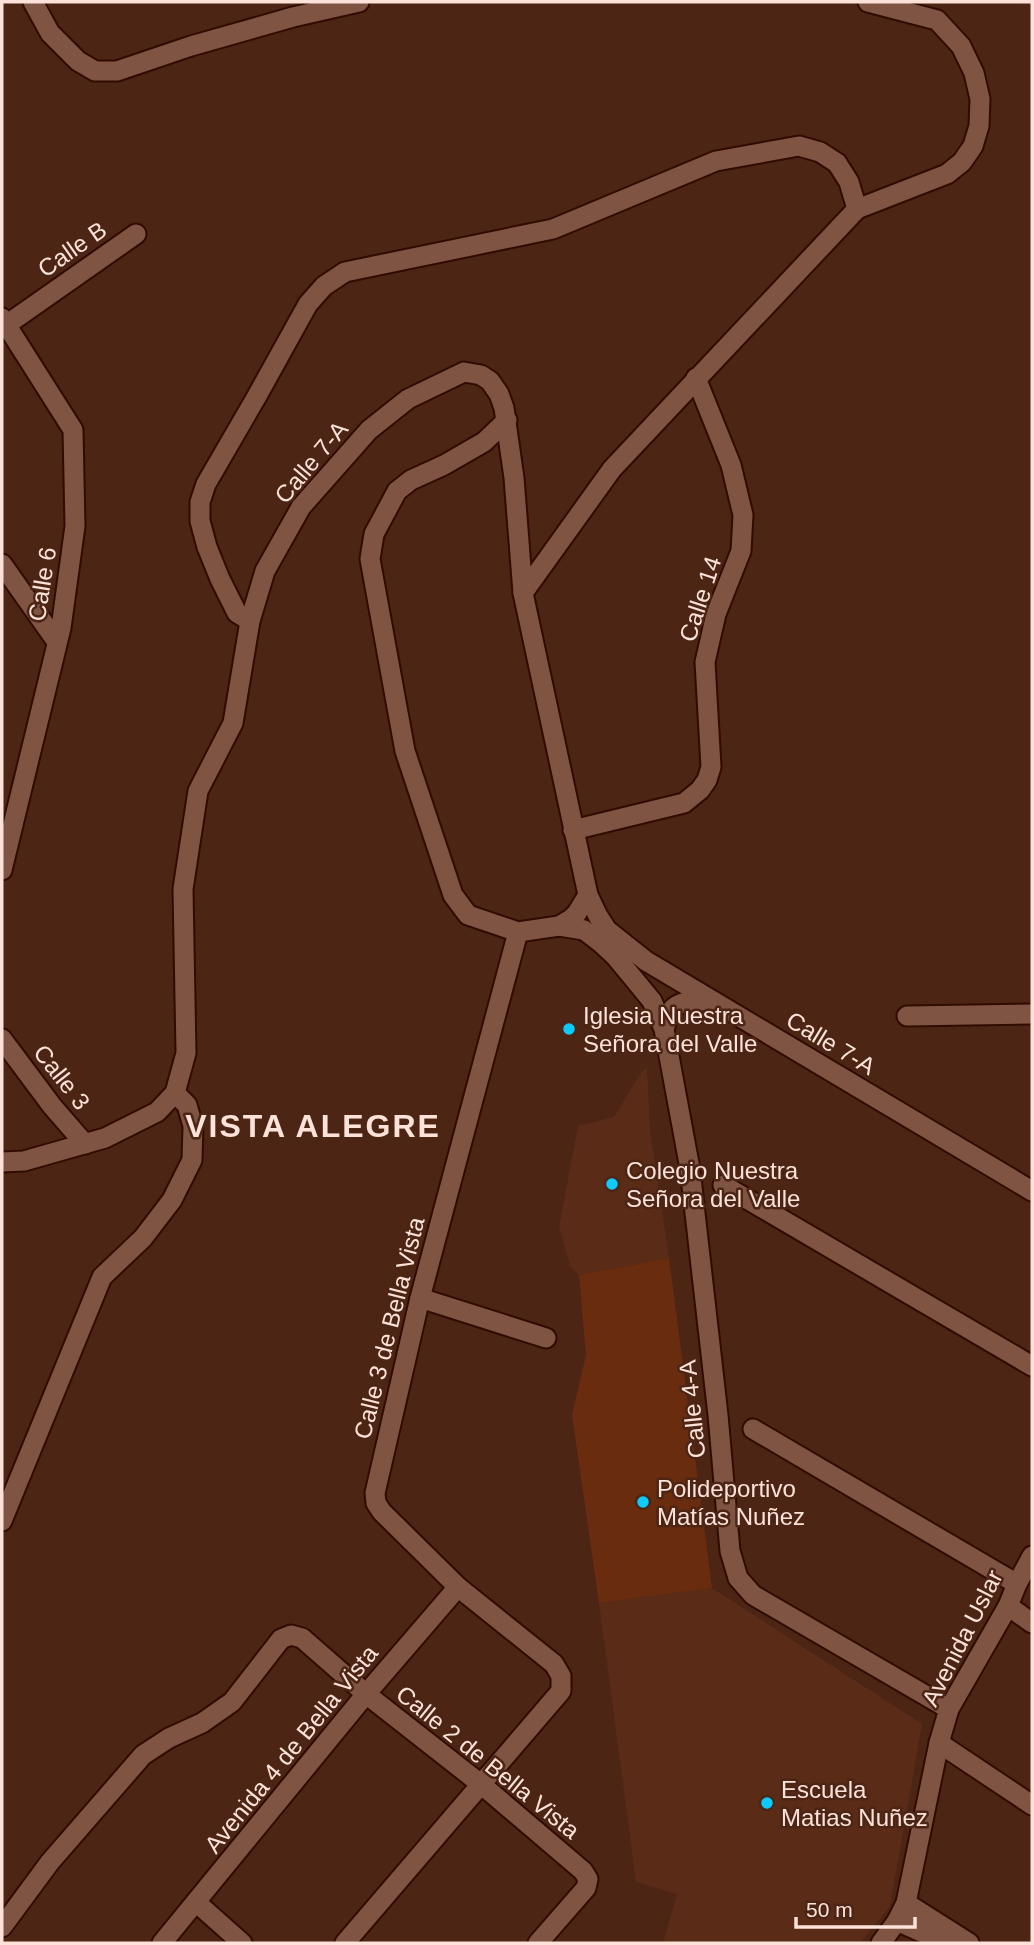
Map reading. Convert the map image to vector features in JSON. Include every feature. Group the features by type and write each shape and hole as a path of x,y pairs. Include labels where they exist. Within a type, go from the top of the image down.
{"street":[{"path":"33,2 50,33 78,61 95,71 117,71 293,17 359,2"},
{"path":"523,593 612,469 857,209 947,174 962,162 973,145 979,127 980,99 974,74 961,47 937,20 868,2"},
{"path":"250,621 236,613 220,579 200,521 200,502 206,484 308,303 324,286 345,272 553,229 716,161 799,146 820,152 837,163 849,182 857,209"},
{"name":"Calle B","path":"3,324 136,234"},
{"name":"Calle 6","path":"2,870 57,642 75,526 73,430 3,324"},
{"name":"Calle 7-A","path":"175,1093 186,1053 183,889 198,791 233,723 250,621 265,571 301,507 369,430 408,399 464,372 470,372 481,374 490,381 505,408 514,478 523,593 589,895 607,930 646,961 1032,1191"},
{"name":"Calle 14","path":"573,830 684,803 700,790 711,767 705,662 716,614 741,551 743,515 731,465 696,378"},
{"path":"507,420 484,442 411,480 397,491 374,534 370,559 405,751 453,895 468,915 518,932 559,926 584,930 615,956 652,1001 664,1029"},
{"path":"2,564 57,642"},
{"path":"2,804 13,820"},
{"path":"559,926 577,913 589,895"},
{"name":"Calle 3 de Bella Vista","path":"482,1785 561,1691 561,1676 554,1664 458,1587 382,1512 376,1503 375,1493 420,1298 518,932"},
{"path":"664,1029 671,1012 679,1004 712,1000"},
{"path":"907,1016 1032,1014"},
{"name":"Calle 4-A","path":"664,1029 690,1169 718,1415 730,1551 738,1578 753,1595 948,1709"},
{"name":"Calle 3","path":"2,1039 79,1146"},
{"name":"Calle 3","path":"2,1058 43,1115 79,1146"},
{"path":"2,1163 23,1161 105,1138 157,1112 175,1093 187,1105 193,1126 192,1160 172,1200 143,1238 102,1277 2,1521"},
{"path":"723,1185 1032,1366"},
{"path":"420,1298 546,1338"},
{"path":"753,1430 1017,1584"},
{"name":"Avenida Uslar","path":"881,1943 906,1903 948,1709 1008,1606 1032,1556"},
{"name":"Avenida 4 de Bella Vista","path":"162,1943 366,1694 458,1587"},
{"path":"1008,1606 1032,1623"},
{"name":"Calle 2 de Bella Vista","path":"2,1927 50,1862 143,1755 169,1738 202,1723 232,1702 281,1639 291,1635 302,1638 366,1694 482,1785 583,1871 587,1879 586,1888 538,1943"},
{"path":"939,1743 1032,1805"},
{"path":"345,1943 482,1785"},
{"path":"197,1903 242,1943"},
{"path":"906,1903 969,1943"},
{"path":"897,1921 946,1943"}],"shaded area":[{"name":"Colegio Nuestra Señora del Valle","path":"647,1067 650,1130 669,1258 579,1275 570,1266 559,1227 578,1126 614,1117"},
{"name":"Polideportivo Matías Nuñez","path":"669,1258 712,1588 599,1603 572,1415 586,1355 579,1275"},
{"name":"Escuela Matias Nuñez","path":"712,1588 922,1724 890,1906 860,1943 663,1943 677,1894 636,1882 599,1603"}],"place":[{"name":"Iglesia Nuestra Señora del Valle","path":"569,1029"},
{"name":"Colegio Nuestra Señora del Valle","path":"612,1184"},
{"name":"Polideportivo Matías Nuñez","path":"643,1502"},
{"name":"Escuela Matias Nuñez","path":"767,1803"}],"district":[{"name":"VISTA ALEGRE","path":"313,1126"}]}
